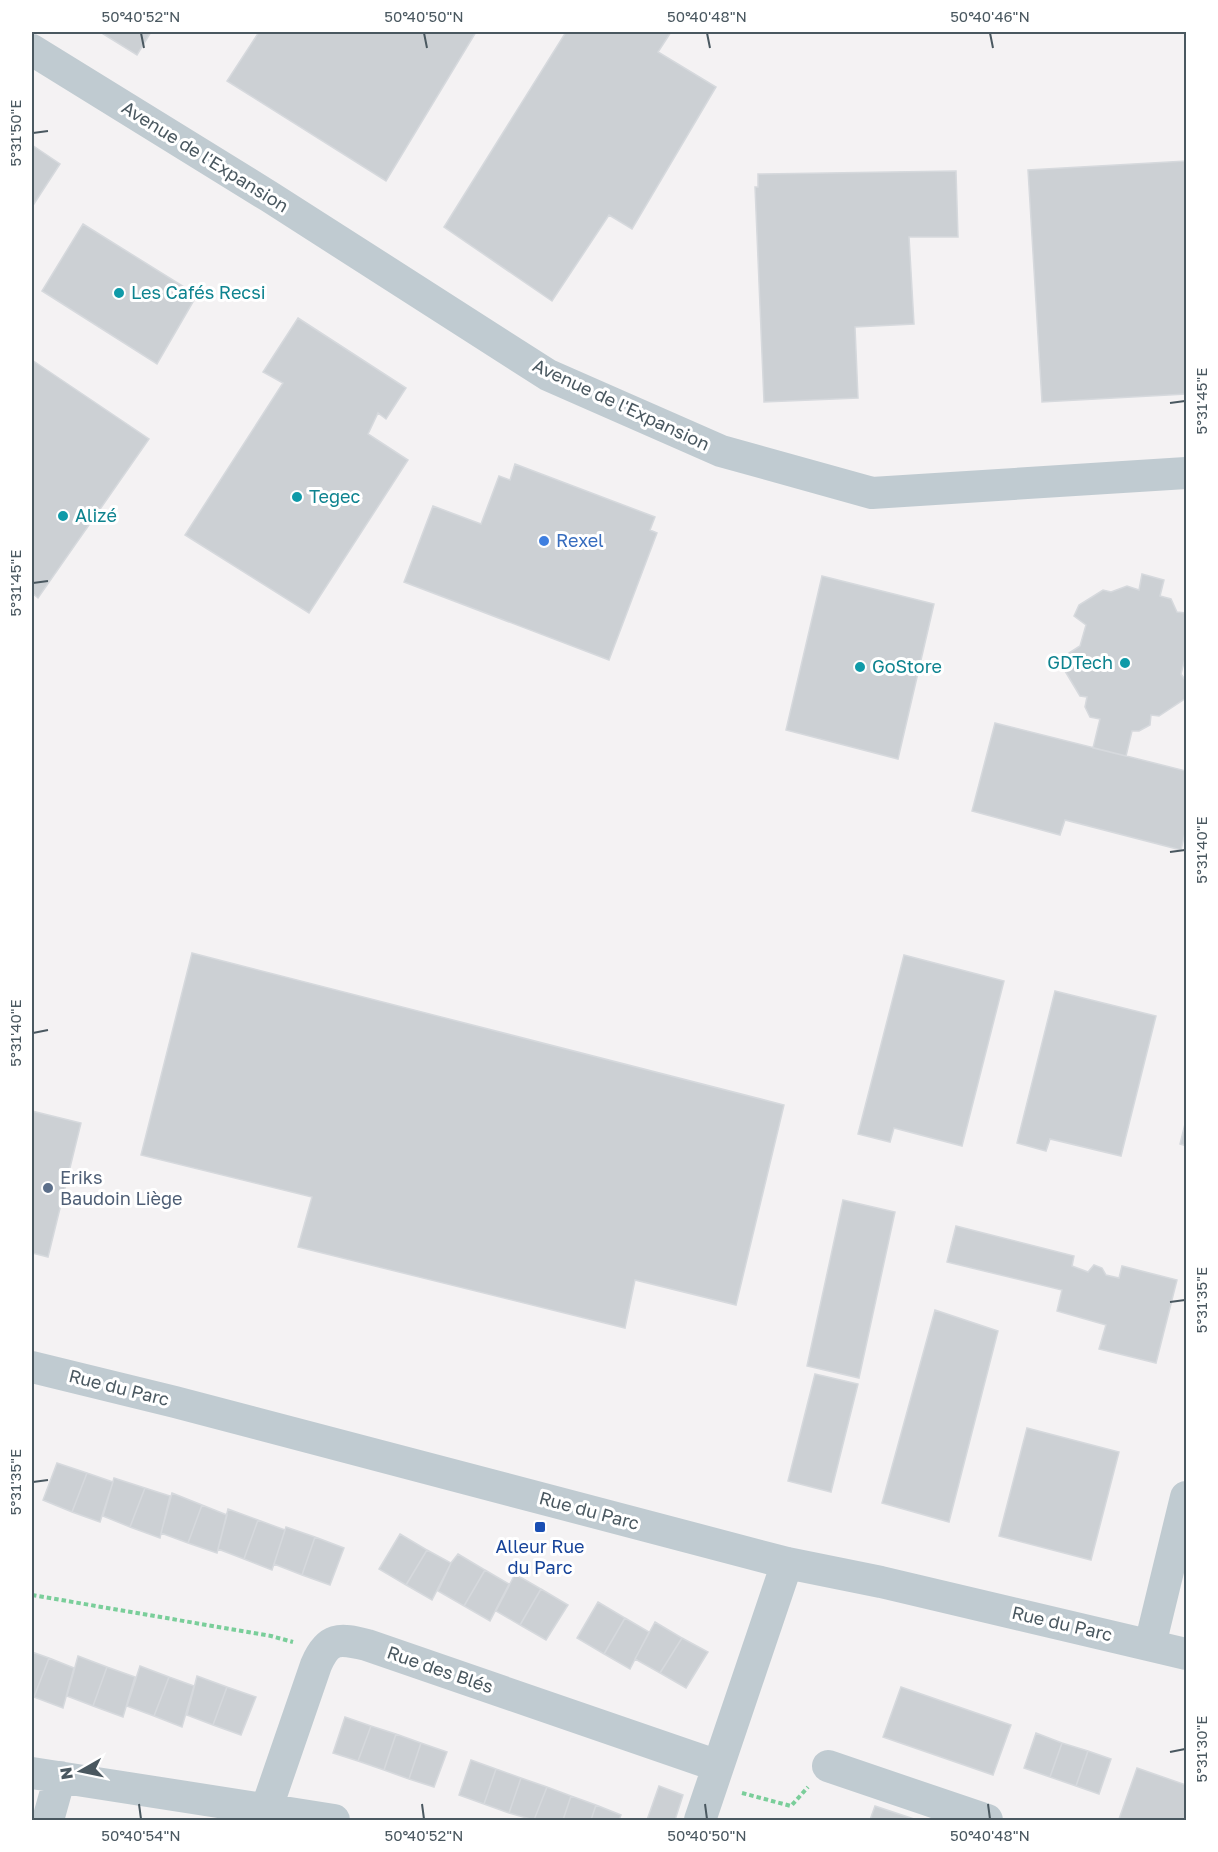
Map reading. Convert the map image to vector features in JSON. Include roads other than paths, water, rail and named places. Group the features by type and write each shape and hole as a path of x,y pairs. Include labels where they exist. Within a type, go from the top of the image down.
{"street":[{"name":"Avenue de l'Expansion","path":"32,50 270,197 548,375 721,451 872,494 1186,473"},
{"name":"Rue du Parc","path":"32,1367 187,1405 787,1563 881,1582 1186,1654"},
{"path":"1150,1645 1186,1497"},
{"path":"700,1821 787,1563"},
{"name":"Rue des Blés","path":"266,1810 322,1650 335,1641 350,1641 367,1645 715,1775"},
{"path":"828,1766 987,1821"},
{"path":"48,1821 46,1775 334,1821"}],"place":[{"name":"Les Cafés Recsi","path":"119,293"},
{"name":"Tegec","path":"297,497"},
{"name":"Alizé","path":"63,516"},
{"name":"Rexel","path":"544,541"},
{"name":"GDTech","path":"1125,663"},
{"name":"GoStore","path":"860,667"},
{"name":"Eriks Baudoin Liège","path":"48,1188"},
{"name":"Alleur Rue du Parc","path":"540,1527"}]}
